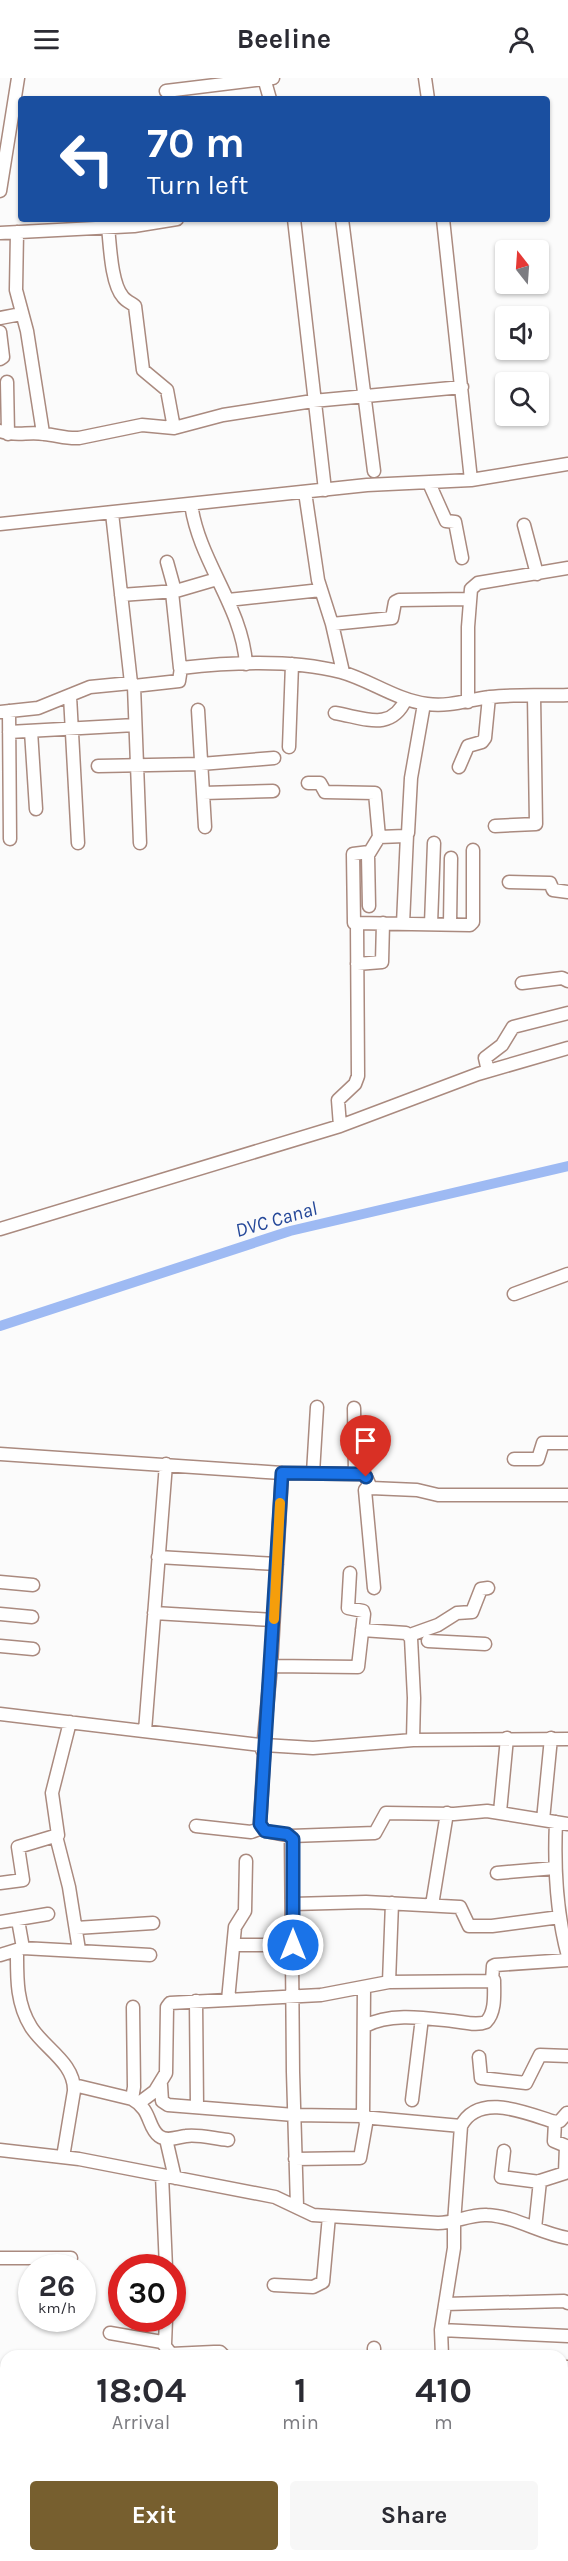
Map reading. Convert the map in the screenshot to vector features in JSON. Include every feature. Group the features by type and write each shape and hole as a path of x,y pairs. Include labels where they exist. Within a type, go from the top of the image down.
{"street":[{"path":"0,191 18,78"},
{"path":"165,78 167,95 267,78 270,96"},
{"path":"425,78 428,96"},
{"path":"0,233 145,225 161,222"},
{"path":"294,222 325,490"},
{"path":"342,222 374,471"},
{"path":"443,222 471,480"},
{"path":"108,227 114,271 120,291 124,298 135,306 142,370 168,390 174,428"},
{"path":"17,232 15,280 30,350 43,433"},
{"path":"0,318 21,314"},
{"path":"0,332 3,357 0,358"},
{"path":"7,382 4,433 43,433 70,439 141,425 174,428 223,415 313,401 462,387"},
{"path":"0,524 325,490 471,480 568,464"},
{"path":"429,483 446,521 455,522 462,558"},
{"path":"305,492 321,590 332,624 343,672"},
{"path":"191,504 201,546 228,600 243,640 246,664"},
{"path":"112,513 132,684 140,843"},
{"path":"524,525 537,574"},
{"path":"10,839 5,811 9,732 5,711 38,708 90,687 179,681 180,668 173,591 168,562"},
{"path":"468,702 468,627 471,589 478,583 568,568"},
{"path":"121,595 173,591 216,579"},
{"path":"228,600 321,590"},
{"path":"332,624 392,618 395,602 399,600 470,599"},
{"path":"180,668 228,663 292,664 343,672 406,699 424,704 454,705 489,698 568,695"},
{"path":"289,747 292,664"},
{"path":"70,696 78,843"},
{"path":"495,826 537,823 534,780 534,696"},
{"path":"459,767 468,746 482,742 485,738 489,698"},
{"path":"335,713 384,721 397,715 406,699"},
{"path":"403,924 411,778 424,704"},
{"path":"198,710 205,827"},
{"path":"9,732 135,725"},
{"path":"32,730 36,809"},
{"path":"98,766 201,764 274,758"},
{"path":"308,783 320,783 325,792 375,793 379,837 369,852 369,906"},
{"path":"203,793 273,791"},
{"path":"379,837 407,835"},
{"path":"431,924 434,843"},
{"path":"369,852 353,854 353,921 357,923 472,924 473,850"},
{"path":"450,924 451,858"},
{"path":"509,882 550,883 553,890 568,892"},
{"path":"340,1126 338,1100 355,1084 358,1076 357,923"},
{"path":"357,964 382,962 383,923"},
{"path":"522,983 562,978 568,981"},
{"path":"488,1071 485,1058 502,1046 513,1027 568,1013"},
{"path":"0,1229 340,1126 488,1071 568,1048"},
{"path":"514,1294 568,1274"},
{"path":"313,1473 317,1407"},
{"path":"354,1408 355,1474"},
{"path":"514,1459 538,1459 541,1444 568,1443"},
{"path":"0,1454 282,1473 355,1474 365,1475 371,1488 417,1490 438,1496 568,1495"},
{"path":"145,1731 166,1464"},
{"path":"262,1828 264,1747 282,1473"},
{"path":"369,1485 365,1490 374,1588"},
{"path":"158,1557 277,1564"},
{"path":"271,1666 307,1665 358,1668 363,1612 348,1608 350,1573"},
{"path":"0,1582 33,1585"},
{"path":"410,1635 445,1622 457,1613 472,1612 481,1589 488,1588"},
{"path":"154,1613 273,1620"},
{"path":"0,1614 32,1617"},
{"path":"362,1630 406,1632 410,1635"},
{"path":"410,1635 414,1687 412,1740"},
{"path":"428,1641 485,1644"},
{"path":"0,1646 33,1649"},
{"path":"0,1714 255,1744 264,1747 323,1748 412,1740 568,1738"},
{"path":"0,1883 23,1880 18,1847 59,1834 52,1793 69,1722"},
{"path":"500,1812 507,1738"},
{"path":"365,2026 392,2019 422,2018 477,2024 486,2022 493,2007 493,1966 568,1958 560,1917 563,1892 555,1868 556,1822 551,1738"},
{"path":"262,1828 265,1831 291,1836 375,1833 384,1813 500,1812 556,1822"},
{"path":"432,1905 447,1813"},
{"path":"196,1826 252,1832 262,1828"},
{"path":"56,1836 66,1873 79,1950"},
{"path":"291,1836 297,2206"},
{"path":"228,2000 236,1923 245,1911 246,1861"},
{"path":"497,1873 555,1868"},
{"path":"293,1904 392,1903 460,1907 469,1926 492,1926 560,1917"},
{"path":"389,1982 392,1903"},
{"path":"0,1922 48,1914"},
{"path":"18,1920 20,1949 17,1985 25,2016 37,2035 58,2056 74,2085 63,2157"},
{"path":"76,1928 153,1923"},
{"path":"234,1945 293,1945"},
{"path":"0,1955 20,1949 150,1955"},
{"path":"461,2126 364,2116 294,2115 164,2104 161,2085 166,2073 167,2007 170,2003 293,1996 364,1988 389,1982 446,1983 494,1980"},
{"path":"295,2159 360,2158 364,2116 364,1988"},
{"path":"196,2001 197,2107"},
{"path":"133,2007 135,2101"},
{"path":"412,2100 422,2018"},
{"path":"479,2057 481,2078 526,2083 540,2055 568,2056"},
{"path":"74,2085 135,2101 147,2113 156,2134 166,2139 193,2136 228,2140"},
{"path":"135,2101 161,2085"},
{"path":"442,2350 441,2330 454,2248 461,2126 470,2115 492,2107 504,2108 555,2122 560,2121 568,2110"},
{"path":"504,2151 501,2177 540,2182 565,2173 566,2146 554,2141 555,2122"},
{"path":"166,2139 175,2178"},
{"path":"0,2150 63,2157 275,2197 313,2215 454,2223 465,2217 490,2215 568,2238"},
{"path":"162,2175 165,2254"},
{"path":"535,2228 540,2182"},
{"path":"274,2285 314,2287 323,2282 329,2216"},
{"path":"0,2258 18,2258"},
{"path":"445,2304 564,2301 568,2303"},
{"path":"441,2330 568,2336"},
{"path":"165,2332 165,2344 169,2350"},
{"path":"110,2333 165,2344"}],"waterway":[{"name":"DVC Canal","path":"0,1326 290,1231 568,1166"}],"slow traffic":[{"path":"274,1619 280,1503"}],"route":[{"path":"293,1945 293,1839 287,1834 265,1831 260,1824 282,1473 362,1474 366,1477"}]}
